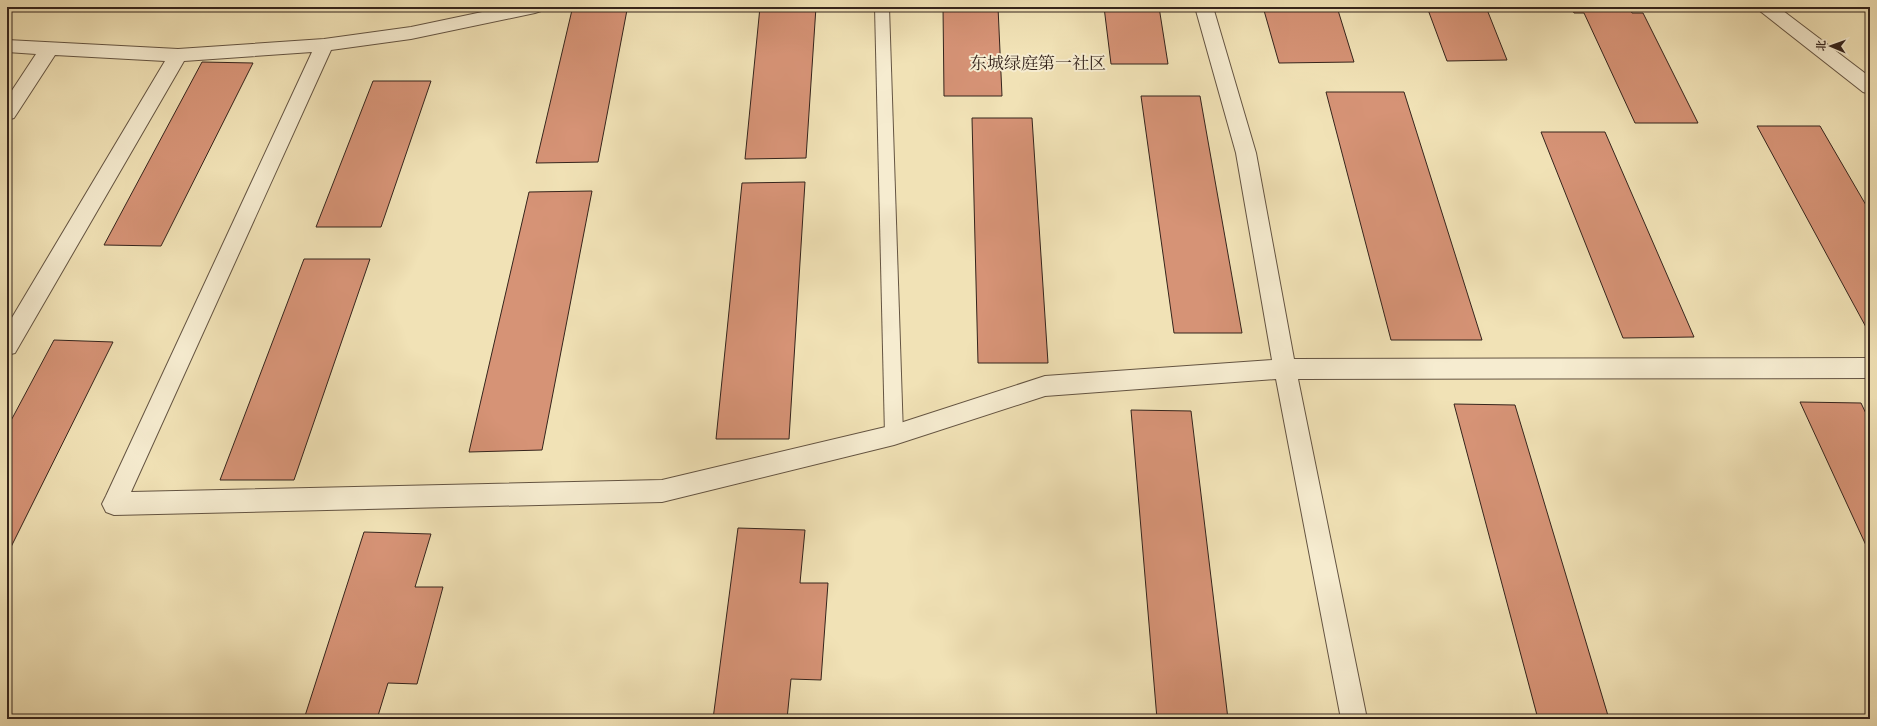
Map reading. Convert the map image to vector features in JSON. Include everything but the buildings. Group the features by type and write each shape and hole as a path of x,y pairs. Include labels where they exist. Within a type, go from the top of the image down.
{"street":[{"path":"7,46 178,55 324,45 412,33 535,7"},
{"path":"1204,7 1246,153 1285,369 1354,719"},
{"path":"1766,7 1870,87"},
{"path":"324,45 114,504 662,491 894,435 1045,386 1285,369 1870,368"},
{"path":"7,113 49,49"},
{"path":"7,346 178,55"}],"lane":[{"path":"882,7 894,435"}],"district":[{"name":"东城绿庭第一社区","path":"1038,63"}]}
